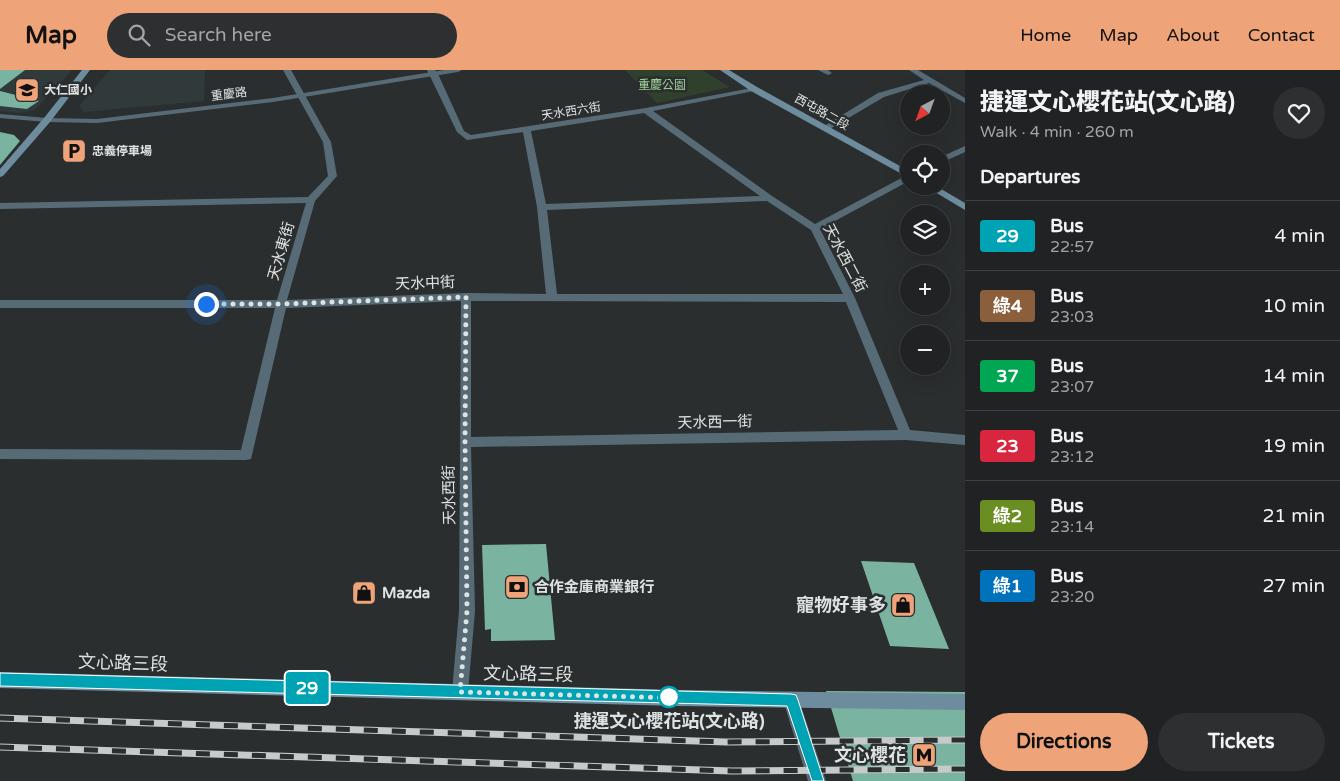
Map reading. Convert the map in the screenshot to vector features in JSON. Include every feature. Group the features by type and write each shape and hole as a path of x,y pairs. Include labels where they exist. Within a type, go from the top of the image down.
{"main road":[{"path":"0,174 47,120 86,70"},
{"name":"西屯路二段","path":"724,70 754,89 900,171"},
{"path":"944,195 965,207"},
{"name":"文心路三段","path":"0,680 791,700 965,702"}],"street":[{"name":"天水東街","path":"0,454 246,455 281,304 311,200 333,176 327,142 288,70"},
{"name":"重慶路","path":"0,116 47,120 97,121 301,96 433,72 458,70"},
{"path":"913,70 965,101"},
{"name":"天水西六街","path":"433,72 461,132 470,138 646,110 754,89"},
{"path":"825,128 881,95 930,80"},
{"name":"天水西二街","path":"646,110 769,198 815,228 850,298 906,435"},
{"path":"528,130 542,207 552,296"},
{"path":"950,156 965,148"},
{"path":"815,228 900,181"},
{"path":"542,207 769,198"},
{"path":"0,206 311,200"},
{"name":"天水中街","path":"0,304 281,304 466,297 552,296 850,298"},
{"name":"天水西街","path":"460,692 467,611 466,297"},
{"name":"天水西一街","path":"465,442 906,435 965,440"},
{"path":"791,700 817,781"}],"shaded area":[{"name":"大仁國小","path":"0,70 72,70 35,110 19,113 0,111"},
{"path":"110,70 205,70 204,101 84,112 79,106"}],"green space":[{"name":"重慶公園","path":"625,70 702,70 730,87 657,103"}],"building":[{"path":"0,70 25,70 0,89"},
{"path":"0,91 39,101 27,109 0,106"},
{"path":"0,132 14,135 20,141 0,165"},
{"name":"合作金庫商業銀行","path":"546,544 555,640 491,641 491,629 485,630 482,545"},
{"name":"寵物好事多","path":"861,561 914,563 949,649 890,646"},
{"path":"826,691 965,692 965,781 853,781"}],"railway":[{"path":"0,718 726,742 965,740"},
{"path":"0,747 732,771 965,769"}],"bus line":[{"name":"29","path":"0,680 791,700 817,781"}],"place":[{"name":"大仁國小","path":"27,90"},
{"name":"忠義停車場","path":"74,151"},
{"name":"合作金庫商業銀行","path":"517,587"},
{"name":"Mazda","path":"364,593"},
{"name":"寵物好事多","path":"903,605"},
{"name":"捷運文心櫻花站(文心路)","path":"669,697"},
{"name":"文心櫻花","path":"924,755"}],"route":[{"path":"206,304 281,304 466,297 467,611 460,692 678,698 669,697"}]}
